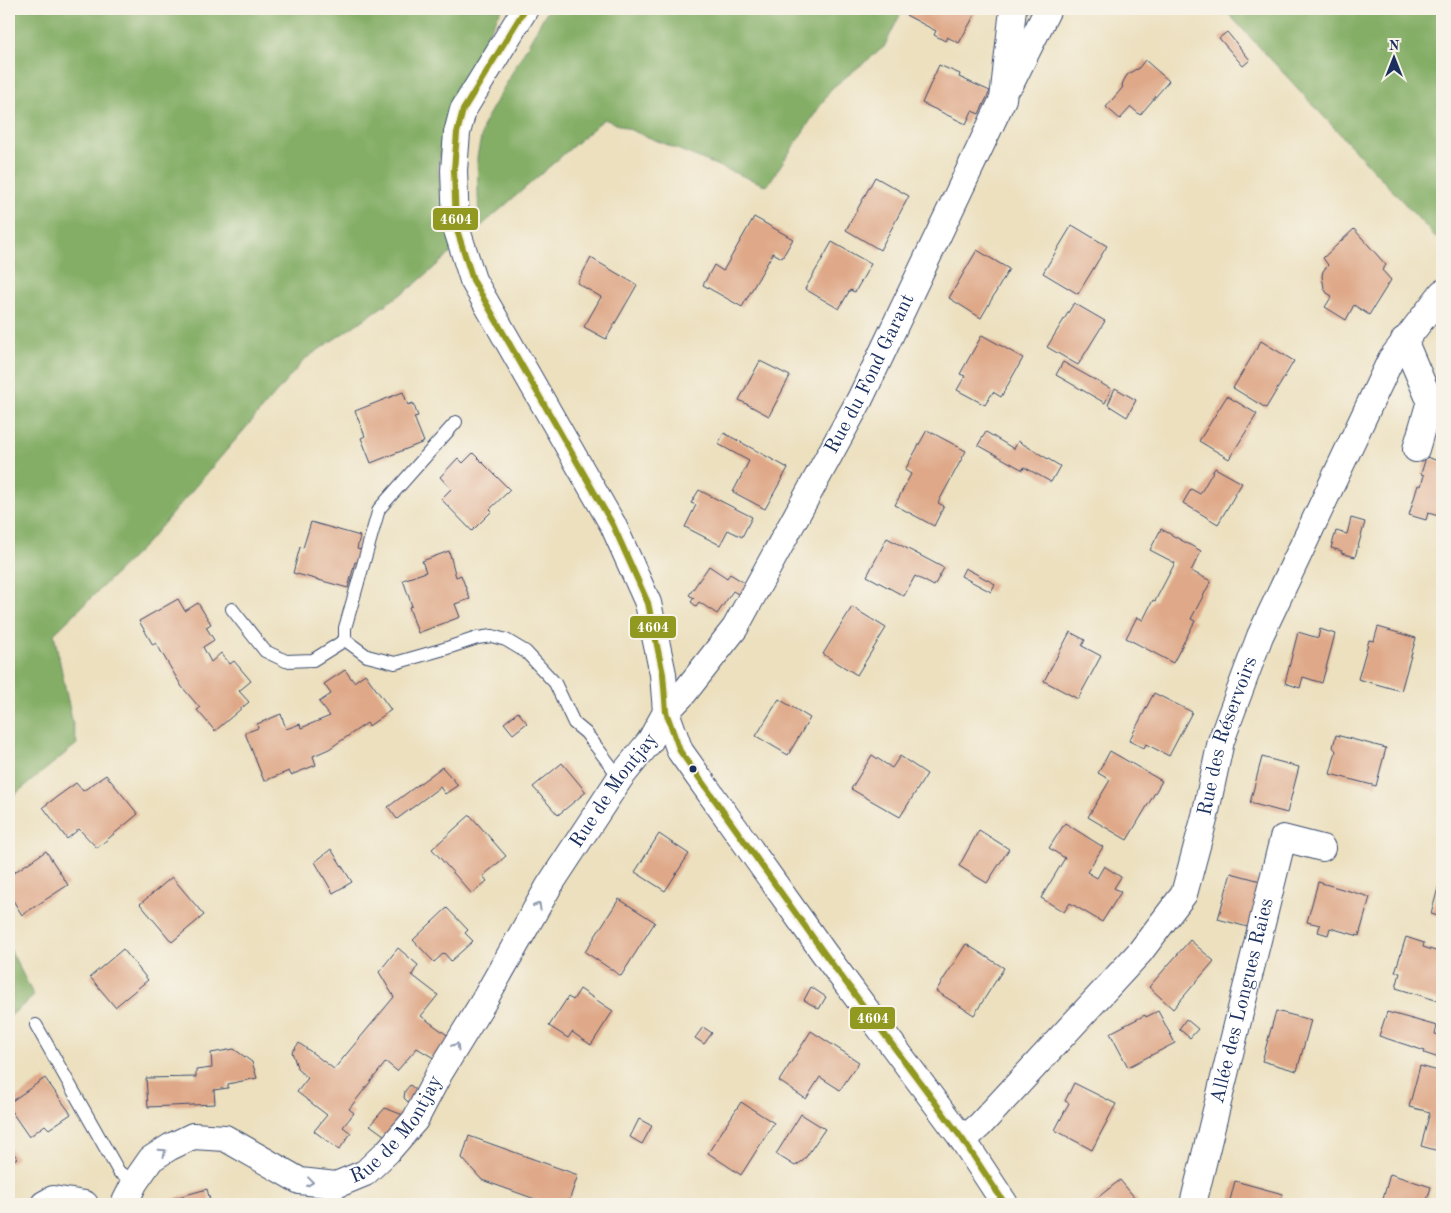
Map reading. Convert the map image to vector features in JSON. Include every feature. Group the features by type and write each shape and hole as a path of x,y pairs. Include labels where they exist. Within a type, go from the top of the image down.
{"street":[{"name":"Rue de Montjay","path":"130,1193 151,1160 170,1147 193,1136 225,1138 300,1181 336,1185 365,1173 388,1151 415,1120 549,886 620,778 650,740 666,712 663,674 648,603 613,525 473,280 456,228 454,170 457,133 463,110 525,9"},
{"name":"Rue du Fond Garant","path":"666,712 707,664 740,620 860,400 1003,99 1013,9"},
{"path":"1003,99 1048,9"},
{"name":"Rue des Réservoirs","path":"963,1140 980,1125 1140,952 1184,894 1205,816 1221,741 1260,636 1391,359 1442,293"},
{"path":"1404,340 1430,401 1416,449"},
{"path":"666,712 680,751 824,954 963,1140 1004,1204"},
{"name":"Allée des Longues Raies","path":"1193,1204 1283,838 1322,848"},
{"path":"44,1204 53,1199 85,1204"}],"lane":[{"path":"346,640 346,628 379,509 456,422"},
{"path":"232,609 264,651 286,661 313,660 346,640"},
{"path":"346,640 367,656 395,663 477,638 492,636 506,640 526,652 555,683 574,723 586,733 620,778"},
{"path":"36,1025 130,1193"}],"green space":[{"path":"9,9 502,9 474,59 446,122 438,169 453,251 413,286 305,359 146,544 54,634 77,744 9,799"},
{"path":"548,9 903,9 884,47 832,88 767,186 604,119 479,228 477,157 484,123"},
{"path":"1224,9 1442,9 1442,244"},
{"path":"9,947 34,996 9,1017"}],"building":[{"path":"910,9 978,9 959,43 947,37 945,41 934,35 936,31 906,15"},
{"path":"1227,32 1250,60 1243,66 1219,38"},
{"path":"1145,60 1169,81 1140,115 1131,107 1120,119 1106,107 1123,87 1123,82 1127,75 1137,70"},
{"path":"939,65 960,74 959,77 990,91 979,114 972,111 966,124 922,103"},
{"path":"875,177 909,196 880,250 846,230"},
{"path":"754,217 793,239 782,258 773,253 742,307 703,285 714,265 723,271"},
{"path":"1072,225 1107,246 1078,294 1043,273"},
{"path":"1354,229 1386,265 1382,270 1391,280 1369,315 1354,305 1346,320 1325,307 1332,296 1324,288 1322,276 1323,271 1328,265 1323,258"},
{"path":"832,242 871,264 855,292 850,290 839,309 805,289"},
{"path":"977,250 1009,269 981,318 949,298"},
{"path":"591,258 637,285 606,339 584,327 601,297 577,283"},
{"path":"1074,303 1105,321 1078,365 1047,347"},
{"path":"982,335 1023,358 1001,397 993,392 985,405 957,390 965,376 960,374"},
{"path":"1261,341 1294,361 1266,408 1233,388"},
{"path":"760,361 790,376 769,416 739,400"},
{"path":"1063,362 1111,389 1105,403 1056,375"},
{"path":"1115,388 1136,400 1127,417 1108,405"},
{"path":"403,392 408,405 413,403 418,416 414,417 424,442 371,463 361,438 365,436 355,411"},
{"path":"1227,396 1257,414 1229,459 1199,441"},
{"path":"927,430 966,451 938,503 944,506 934,526 895,505 911,474 905,470"},
{"path":"986,432 1014,449 1018,441 1060,466 1051,482 1024,467 1023,470 978,445"},
{"path":"724,433 788,468 765,509 733,492 749,461 718,444"},
{"path":"473,453 510,490 490,509 492,511 472,531 441,499 451,489 440,477 458,458 463,463"},
{"path":"1426,457 1442,462 1442,517 1428,513 1426,520 1409,515 1418,485 1421,486 1424,475 1421,474"},
{"path":"1215,468 1242,483 1218,524 1183,503 1191,489 1200,494"},
{"path":"699,490 752,517 742,537 728,530 720,545 685,527 696,505 691,503"},
{"path":"1351,518 1365,522 1355,557 1331,548 1336,531 1347,534"},
{"path":"311,522 360,536 357,549 362,550 359,563 355,562 348,588 293,573 300,547 303,548"},
{"path":"1161,529 1201,551 1191,571 1211,581 1191,619 1195,621 1173,663 1126,638 1137,617 1143,620 1175,563 1150,550"},
{"path":"887,538 944,568 934,586 915,576 904,596 867,576"},
{"path":"449,551 456,577 461,575 470,599 455,604 460,617 418,633 409,607 412,606 403,580 426,572 422,561"},
{"path":"709,566 727,578 730,574 750,586 743,597 733,591 717,614 699,602 696,606 691,602 694,598 689,595"},
{"path":"965,568 995,584 991,592 961,576"},
{"path":"178,599 185,611 198,603 211,624 206,627 214,640 203,647 211,662 221,653 230,664 234,661 251,681 239,691 249,702 215,731 197,710 200,708 182,687 156,643 153,645 139,621"},
{"path":"852,607 886,628 857,675 823,654"},
{"path":"1378,627 1416,638 1401,691 1358,679 1369,640 1374,641"},
{"path":"1320,629 1335,634 1322,683 1303,677 1300,688 1285,683 1298,632 1318,638"},
{"path":"1070,632 1085,640 1082,646 1101,656 1078,699 1044,681"},
{"path":"345,670 354,682 365,674 391,710 369,726 367,723 329,749 313,756 316,765 291,775 289,771 264,781 245,733 258,728 257,724 281,714 286,729 300,724 301,728 330,716 319,702 331,694 324,684"},
{"path":"1154,693 1192,712 1169,756 1146,744 1144,748 1129,741"},
{"path":"779,699 810,718 788,755 756,736"},
{"path":"518,712 527,723 513,734 504,723"},
{"path":"1336,735 1386,748 1376,786 1330,774 1336,751 1333,747"},
{"path":"1110,751 1162,781 1127,840 1088,817 1110,780 1098,773"},
{"path":"872,755 892,768 900,756 927,774 900,817 851,789"},
{"path":"1262,757 1299,767 1287,813 1250,803"},
{"path":"562,763 586,792 558,815 533,787"},
{"path":"442,767 458,785 445,794 440,787 397,819 388,807"},
{"path":"106,775 138,814 97,848 79,829 67,839 43,807 76,783 83,791"},
{"path":"470,815 506,856 483,876 487,881 472,894 432,849"},
{"path":"1065,823 1103,847 1087,872 1097,878 1104,866 1121,877 1114,888 1121,892 1102,922 1070,903 1064,912 1041,898 1065,858 1049,848"},
{"path":"979,830 1009,849 987,883 959,866"},
{"path":"659,834 689,854 665,891 635,872"},
{"path":"331,849 352,882 333,893 315,862"},
{"path":"46,851 68,885 22,915 9,894 9,876"},
{"path":"1231,873 1268,883 1255,929 1218,919"},
{"path":"1442,873 1442,917 1431,914"},
{"path":"172,877 204,915 172,942 140,904"},
{"path":"1318,882 1370,897 1359,936 1330,928 1328,935 1318,932 1320,925 1307,922"},
{"path":"619,899 655,922 621,976 585,952"},
{"path":"447,908 468,930 465,933 473,941 451,961 444,953 434,962 413,940"},
{"path":"1406,937 1424,943 1423,947 1442,953 1442,1002 1396,988 1400,973 1395,972"},
{"path":"1190,940 1214,961 1173,1009 1149,987"},
{"path":"966,944 1004,968 974,1015 936,991"},
{"path":"398,948 418,965 412,975 438,995 421,1016 450,1037 437,1060 417,1048 397,1071 386,1062 349,1109 354,1113 343,1127 351,1133 339,1150 314,1131 327,1115 297,1092 308,1078 298,1070 292,1052 299,1043 334,1069 394,997 379,972"},
{"path":"123,949 148,980 115,1007 90,977"},
{"path":"811,987 826,997 819,1009 804,1000"},
{"path":"580,989 613,1011 591,1045 572,1032 568,1038 549,1026 568,997 573,1000"},
{"path":"1158,1011 1175,1043 1128,1067 1110,1033 1145,1015 1146,1017"},
{"path":"1276,1011 1311,1020 1297,1071 1262,1061"},
{"path":"1387,1012 1437,1026 1435,1034 1442,1036 1442,1059 1424,1053 1425,1051 1379,1036"},
{"path":"1186,1019 1198,1029 1190,1038 1179,1029"},
{"path":"703,1027 712,1033 704,1044 695,1038"},
{"path":"811,1031 859,1062 840,1090 820,1077 806,1099 779,1081"},
{"path":"234,1049 252,1062 257,1078 228,1084 228,1088 214,1090 215,1104 148,1107 146,1078 196,1077 196,1070 212,1068 211,1053"},
{"path":"1420,1066 1442,1072 1442,1152 1421,1146 1430,1112 1409,1107"},
{"path":"45,1078 71,1114 49,1129 45,1125 29,1137 9,1108 9,1103"},
{"path":"1074,1083 1116,1104 1092,1150 1055,1130 1069,1103 1065,1101"},
{"path":"410,1085 418,1092 410,1104 404,1098 405,1091"},
{"path":"741,1102 774,1123 741,1175 708,1153"},
{"path":"385,1108 403,1115 388,1138 370,1125"},
{"path":"801,1114 825,1129 804,1160 795,1166 776,1154"},
{"path":"639,1119 652,1126 642,1144 630,1137"},
{"path":"469,1136 578,1175 568,1204 549,1204 482,1180 462,1158"},
{"path":"9,1147 17,1158 9,1164"},
{"path":"1390,1174 1431,1187 1426,1204 1391,1204 1392,1201 1383,1199"},
{"path":"1120,1180 1140,1204 1094,1204 1092,1202"},
{"path":"1235,1181 1283,1194 1280,1204 1229,1204"},
{"path":"207,1189 211,1204 172,1204 171,1199"}],"transit line":[{"name":"4604","path":"525,9 463,110 457,133 454,170 456,227 473,280 613,525 648,603 663,674 666,712 680,751 824,953 963,1140 1005,1204"}]}
